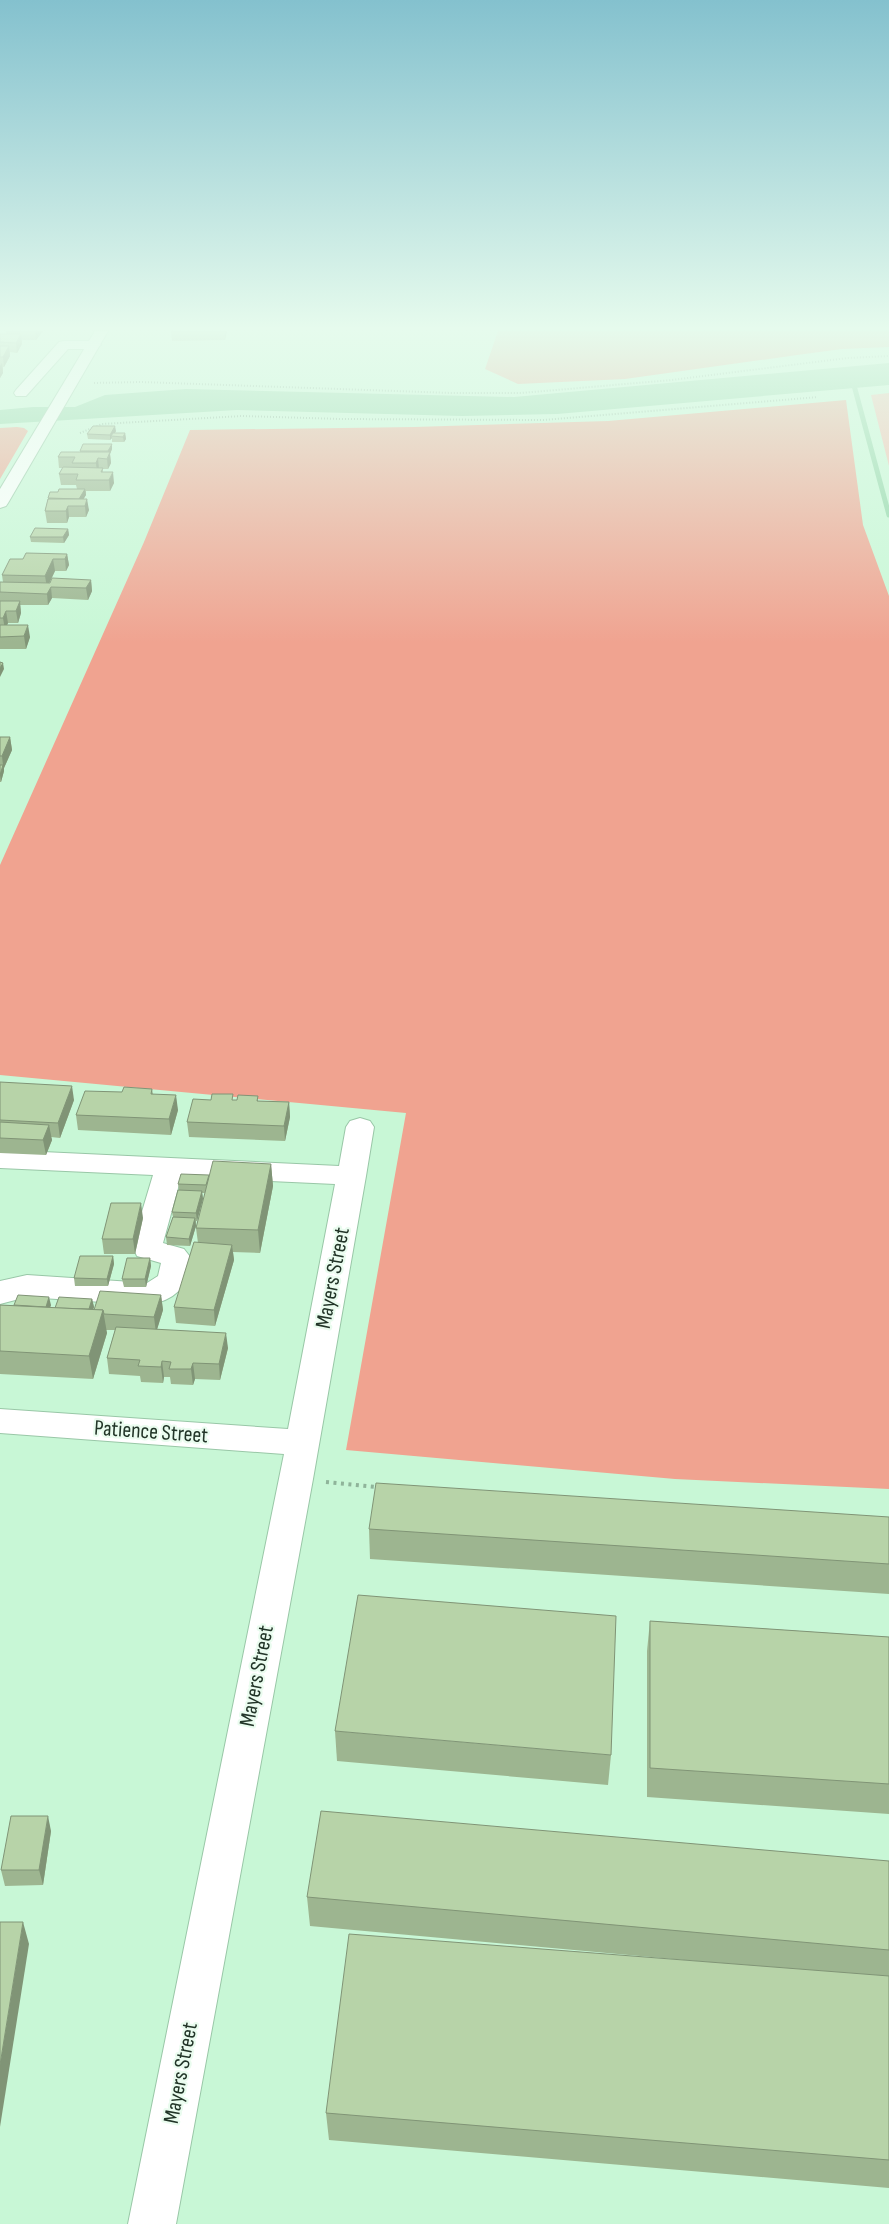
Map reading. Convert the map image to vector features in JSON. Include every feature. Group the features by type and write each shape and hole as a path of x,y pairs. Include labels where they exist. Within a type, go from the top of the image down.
{"street":[{"path":"0,503 39,435"},
{"name":"Mayers Street","path":"152,2224 296,1479 360,1127"},
{"path":"0,1159 352,1176"},
{"path":"0,1293 10,1288 27,1286 147,1294 158,1293 164,1290 169,1285 176,1258 170,1254 152,1251 148,1249 147,1245 170,1166"},
{"name":"Patience Street","path":"0,1421 302,1443"}],"path":[{"path":"296,1479 384,1488"}],"shaded area":[{"path":"0,435 26,435 0,479"},
{"path":"188,435 851,435 863,525 889,596 889,1489 675,1479 346,1450 406,1113 0,1075 0,865 144,542"},
{"path":"881,435 889,435 889,466"}],"building":[{"path":"112,435 124,435 123,437"},
{"path":"83,444 112,444 108,451 80,451"},
{"path":"61,452 110,452 107,459 98,458 96,463 72,463 75,457 58,457"},
{"path":"63,467 103,468 101,472 113,472 109,480 76,480 78,474 59,474"},
{"path":"59,489 85,489 79,499 48,498 50,492 58,492"},
{"path":"48,499 87,499 85,506 68,506 66,511 45,511"},
{"path":"35,528 68,529 63,537 30,537"},
{"path":"26,553 67,554 65,559 53,559 45,576 2,575 10,559 23,559"},
{"path":"52,578 91,580 86,588 51,587 47,594 0,592 0,582 50,583"},
{"path":"0,601 20,601 16,611 6,611 3,618 0,618"},
{"path":"0,625 28,625 24,636 0,637"},
{"path":"0,737 10,737 2,756 0,756"},
{"path":"0,1082 72,1086 58,1123 0,1120"},
{"path":"124,1087 152,1089 151,1094 176,1095 169,1119 76,1115 85,1091 122,1092"},
{"path":"212,1094 233,1094 232,1100 237,1100 238,1095 258,1096 257,1101 289,1102 284,1126 187,1122 193,1099 211,1100"},
{"path":"0,1122 49,1125 43,1140 0,1138"},
{"path":"213,1161 271,1164 258,1230 196,1228"},
{"path":"181,1174 209,1175 206,1185 178,1184"},
{"path":"178,1190 202,1191 196,1213 172,1212"},
{"path":"111,1203 141,1203 133,1239 102,1239"},
{"path":"173,1217 195,1218 189,1239 166,1237"},
{"path":"194,1242 232,1245 214,1310 174,1307"},
{"path":"80,1256 113,1256 107,1279 74,1278"},
{"path":"127,1258 150,1258 145,1279 122,1279"},
{"path":"100,1291 161,1295 154,1317 104,1314 103,1310 94,1310"},
{"path":"18,1295 49,1297 46,1307 14,1305"},
{"path":"59,1297 92,1299 89,1309 55,1308"},
{"path":"0,1305 103,1310 89,1356 0,1351"},
{"path":"116,1327 226,1333 219,1364 193,1363 191,1369 169,1369 171,1362 162,1361 161,1367 138,1366 140,1360 107,1358"},
{"path":"376,1483 889,1517 889,1564 369,1529"},
{"path":"358,1595 616,1616 611,1755 335,1731"},
{"path":"650,1621 889,1637 889,1784 650,1768"},
{"path":"321,1811 889,1861 889,1950 307,1897"},
{"path":"11,1816 48,1816 39,1870 1,1870"},
{"path":"0,1922 23,1922 0,2065"},
{"path":"349,1934 889,1976 889,2160 326,2113"}],"waterway":[{"path":"867,435 889,515"}]}
